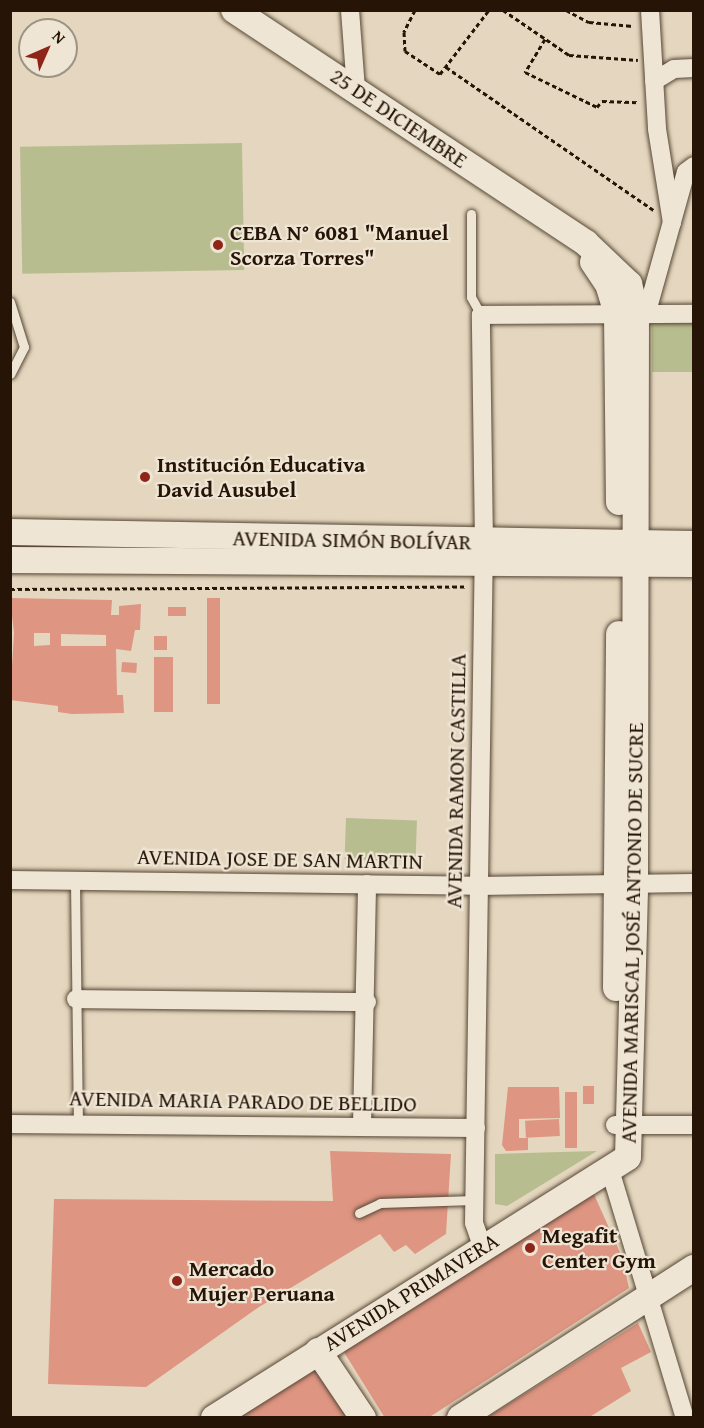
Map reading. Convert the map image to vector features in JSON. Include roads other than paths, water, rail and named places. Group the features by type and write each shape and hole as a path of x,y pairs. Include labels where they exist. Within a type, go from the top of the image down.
{"street":[{"path":"350,10 356,89"},
{"name":"25 DE DICIEMBRE","path":"241,12 563,228"},
{"path":"651,19 655,102 672,224"},
{"path":"654,81 674,69 693,68"},
{"path":"633,314 672,224 686,172 693,166"},
{"name":"AVENIDA MARISCAL JOSÉ ANTONIO DE SUCRE","path":"563,228 633,314 628,554 623,1125 610,1170"},
{"path":"481,315 693,314"},
{"name":"AVENIDA RAMON CASTILLA","path":"481,315 483,565 474,1223 482,1246"},
{"name":"AVENIDA SIMÓN BOLÍVAR","path":"10,532 158,536 483,565"},
{"path":"158,536 158,561"},
{"name":"AVENIDA SIMÓN BOLÍVAR","path":"10,560 483,565 628,554 693,544"},
{"name":"AVENIDA SIMÓN BOLÍVAR","path":"628,554 693,564"},
{"name":"AVENIDA JOSE DE SAN MARTIN","path":"10,880 478,886 626,882 693,883"},
{"path":"362,1126 367,1002 367,884"},
{"path":"76,999 367,1002"},
{"name":"AVENIDA MARIA PARADO DE BELLIDO","path":"10,1124 78,1122 476,1128"},
{"path":"623,1125 693,1125"},
{"path":"610,1170 686,1418"},
{"name":"AVENIDA PRIMAVERA","path":"214,1418 482,1246 610,1170"},
{"path":"460,1418 693,1268"},
{"path":"318,1351 363,1418"}],"lane":[{"path":"471,214 471,297 481,315"},
{"path":"10,302 24,347 10,374"},
{"path":"75,880 78,1122"},
{"path":"358,1213 380,1203 474,1200"}],"place":[{"name":"CEBA N° 6081 \"Manuel Scorza Torres\"","path":"218,245"},
{"name":"Institución Educativa David Ausubel","path":"145,477"},
{"name":"Megafit Center Gym","path":"530,1248"},
{"name":"Mercado Mujer Peruana","path":"177,1281"}]}
